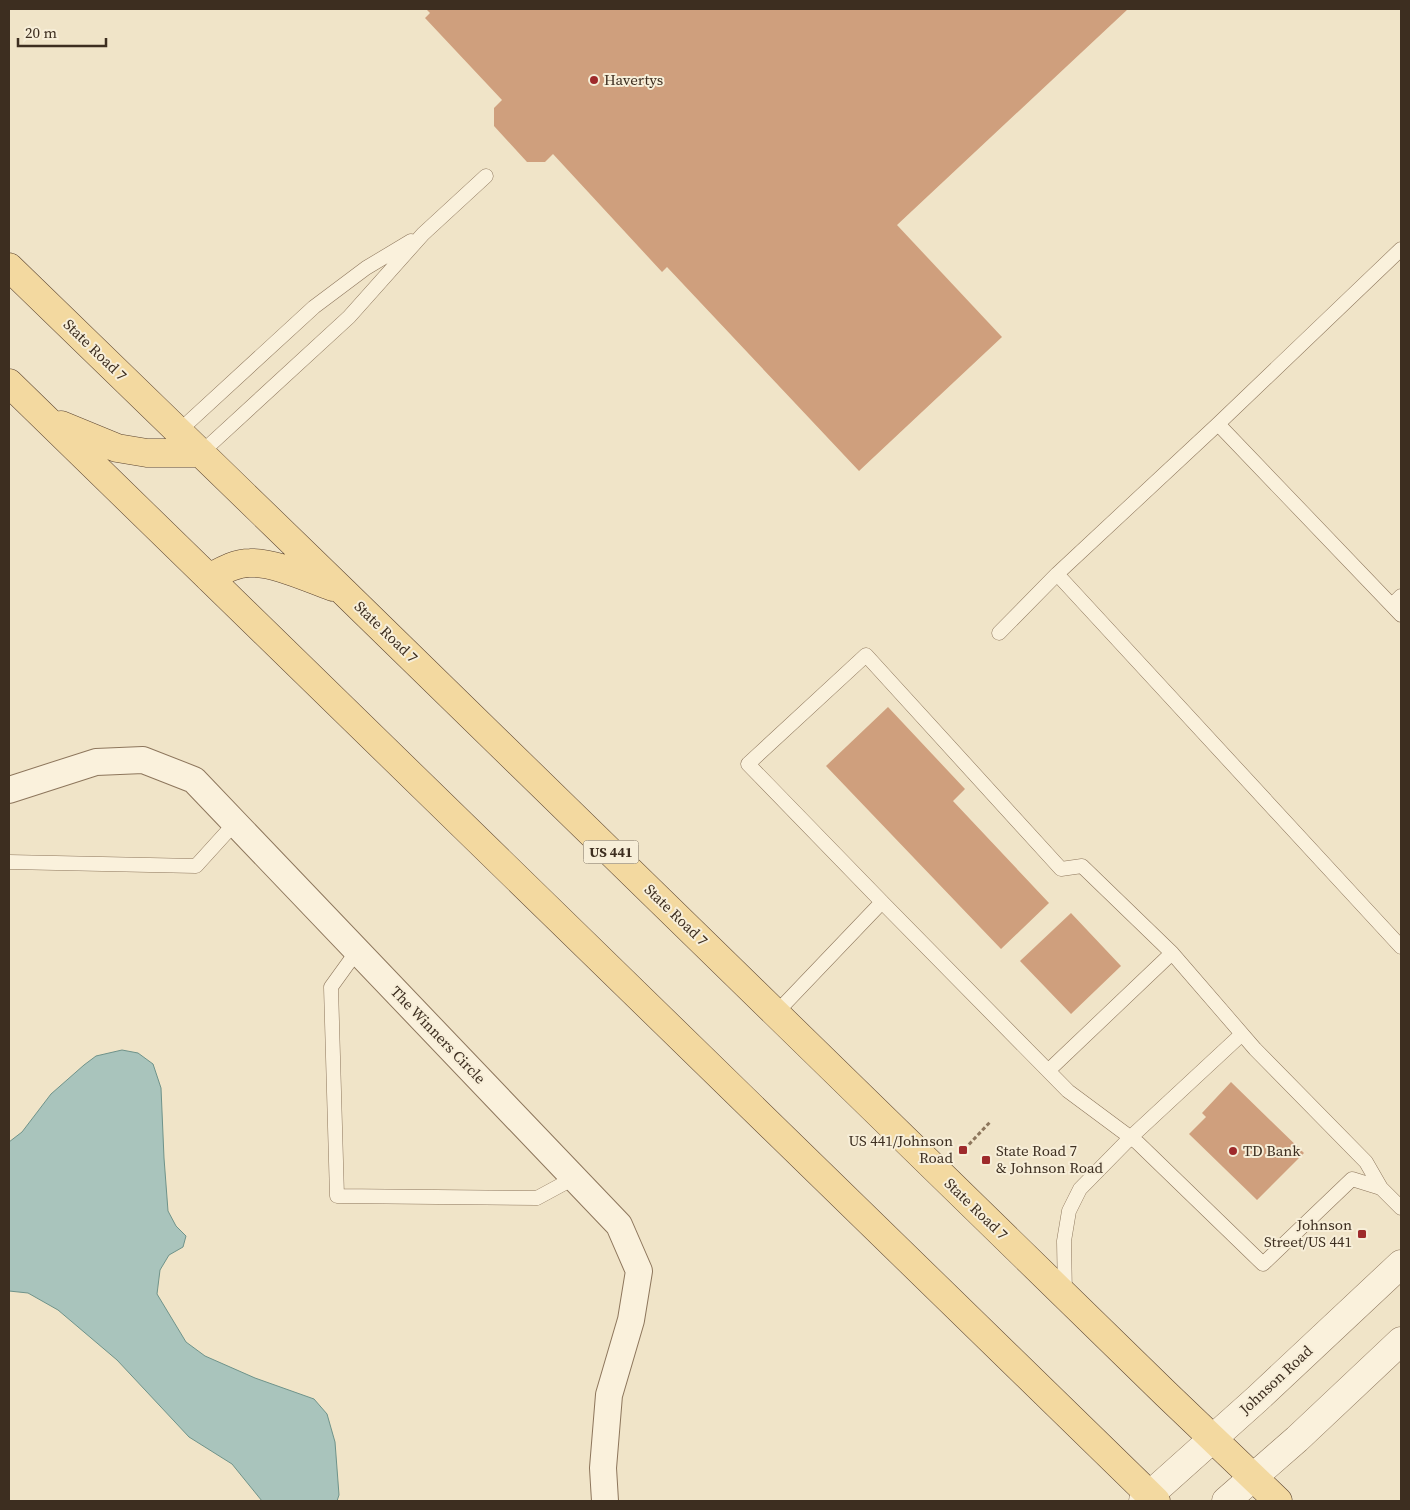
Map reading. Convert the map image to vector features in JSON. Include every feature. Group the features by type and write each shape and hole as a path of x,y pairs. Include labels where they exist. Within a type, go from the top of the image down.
{"main road":[{"name":"State Road 7","path":"9,267 1065,1296 1278,1501"},
{"path":"9,383 1150,1499"},
{"path":"46,418 117,448 147,453 201,453"},
{"path":"209,578 228,568 250,563 279,567 344,592"}],"street":[{"name":"The Winners Circle","path":"9,790 96,762 143,760 194,780 619,1225 639,1271 630,1320 609,1395 603,1468 605,1501"},
{"name":"Johnson Road","path":"1150,1499 1401,1264"},
{"path":"1226,1501 1297,1439 1401,1342"}],"lane":[{"path":"201,453 349,317 423,234 486,176"},
{"path":"179,431 314,308 366,268 423,234"},
{"path":"999,633 1057,574 1400,254"},
{"path":"1218,424 1398,605"},
{"path":"1057,574 1401,947"},
{"path":"1381,1188 1352,1179 1263,1264 1131,1137 1068,1091 748,764 866,655 1061,869 1082,866 1172,954 1262,1056 1366,1162 1381,1188 1401,1208"},
{"path":"9,862 196,866 235,823"},
{"path":"776,1013 882,902"},
{"path":"357,951 331,987 337,1196 537,1198 574,1178"},
{"path":"1048,1070 1172,954"},
{"path":"1065,1296 1064,1241 1069,1211 1080,1189 1131,1137 1242,1034"}],"path":[{"path":"941,1174 991,1121"}],"water":[{"path":"122,1050 138,1053 153,1064 161,1088 168,1211 176,1226 186,1236 183,1247 169,1255 160,1270 157,1294 186,1342 205,1356 255,1378 314,1399 327,1414 335,1442 339,1495 337,1501 262,1501 232,1464 189,1437 117,1360 58,1310 28,1293 9,1291 9,1142 22,1132 51,1094 84,1065 96,1056"}],"building":[{"path":"426,9 1128,9 897,225 1002,337 859,471 667,267 662,272 553,154 545,162 527,162 494,126 494,108 502,100 425,18 430,13"},
{"path":"888,707 965,789 953,801 1049,903 1001,949 826,766"},
{"path":"1071,913 1121,966 1071,1014 1020,961"},
{"path":"1231,1082 1304,1153 1257,1200 1189,1134 1206,1117 1202,1113"}],"place":[{"name":"Havertys","path":"594,80"},
{"name":"US 441/Johnson Road","path":"963,1150"},
{"name":"TD Bank","path":"1233,1151"},
{"name":"State Road 7 & Johnson Road","path":"986,1160"},
{"name":"Johnson Street/US 441","path":"1362,1234"}]}
